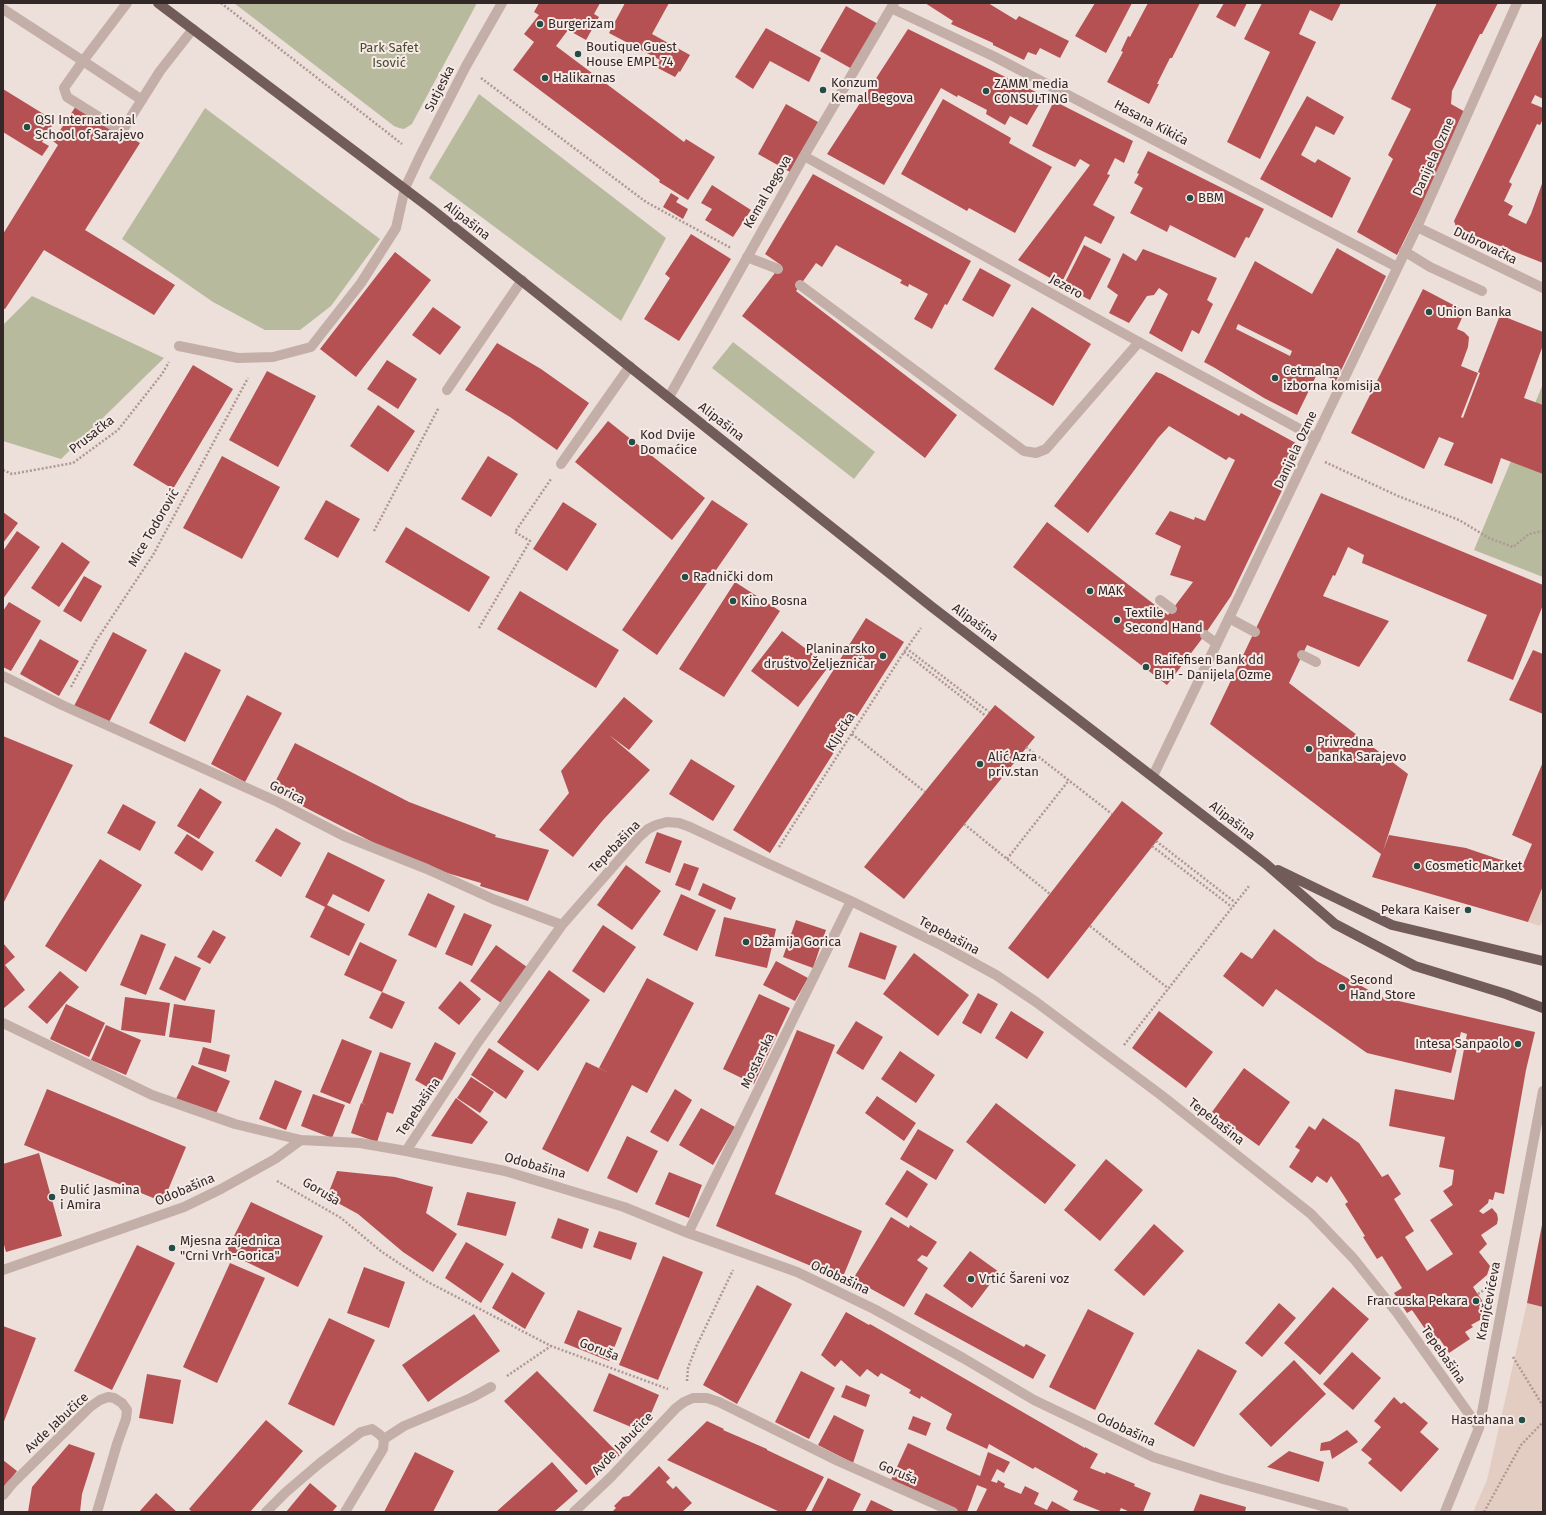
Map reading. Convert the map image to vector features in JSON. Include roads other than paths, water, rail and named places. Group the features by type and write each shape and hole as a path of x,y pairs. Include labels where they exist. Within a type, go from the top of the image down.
{"main road":[{"name":"Alipašina","path":"158,3 405,188 932,607 1266,864 1335,924 1415,966 1506,994 1543,1008"},
{"name":"Alipašina","path":"1266,864 1392,926 1543,961"}],"street":[{"path":"127,3 64,88 66,98 121,130 124,128 160,71 193,29"},
{"name":"Sutjeska","path":"179,346 238,358 273,358 311,347 361,283 396,228 405,188 420,156 466,66 502,3"},
{"name":"Danijela Ozme","path":"1153,776 1316,438 1396,267 1417,227 1517,3"},
{"name":"Kemal begova","path":"669,397 804,156 893,6"},
{"name":"Hasana Kikića","path":"893,6 995,57 1396,267"},
{"path":"3,9 142,100"},
{"name":"Jezero","path":"804,156 1138,342 1316,438"},
{"name":"Dubrovačka","path":"1417,227 1543,288"},
{"path":"1404,251 1430,267 1482,292"},
{"path":"747,257 778,269"},
{"path":"447,390 522,280"},
{"path":"800,285 1024,452 1036,453 1046,449 1138,342"},
{"path":"561,464 630,366"},
{"path":"1160,600 1172,609"},
{"path":"1229,618 1255,632"},
{"path":"1205,635 1216,643"},
{"path":"1302,655 1316,662"},
{"name":"Gorica","path":"3,676 62,705 278,802 344,836 562,925"},
{"name":"Tepebašina","path":"406,1151 478,1042 562,925 639,837 652,827 667,822 679,823 690,826 851,901 941,945 996,975 1036,1002 1161,1095 1311,1214 1354,1259 1398,1314 1478,1428"},
{"name":"Mostarska","path":"688,1233 851,901"},
{"name":"Odobašina","path":"3,1023 152,1094 235,1124 301,1140 360,1143 505,1171 560,1186 624,1207 688,1233 797,1272 874,1309 963,1358 1034,1400 1153,1457 1223,1479 1344,1512"},
{"name":"Kranjčevićeva","path":"1445,1512 1478,1428 1543,1090"},
{"name":"Odobašina","path":"3,1270 184,1207 221,1190 276,1160 301,1140"},
{"path":"384,1439 404,1426 471,1398 492,1387"},
{"name":"Avde Jabučice","path":"3,1496 12,1484 90,1407 100,1400 108,1397 114,1398 122,1403 127,1410 126,1419 97,1512"},
{"name":"Avde Jabučice","path":"574,1512 611,1477 676,1408 693,1398"},
{"name":"Goruša","path":"693,1398 707,1398 718,1402 838,1461 953,1512"},
{"path":"266,1512 286,1492 320,1463 361,1432 372,1430 384,1439"},
{"path":"345,1512 383,1449 384,1439"}],"place":[{"name":"Burgerizam","path":"540,24"},
{"name":"Boutique Guest House EMPL 74","path":"578,54"},
{"name":"Halikarnas","path":"545,78"},
{"name":"Konzum Kemal Begova","path":"823,90"},
{"name":"ZAMM media CONSULTING","path":"986,91"},
{"name":"QSI International School of Sarajevo","path":"27,127"},
{"name":"BBM","path":"1190,198"},
{"name":"Union Banka","path":"1429,312"},
{"name":"Cetrnalna izborna komisija","path":"1275,378"},
{"name":"Kod Dvije Domaćice","path":"632,442"},
{"name":"Radnički dom","path":"685,577"},
{"name":"MAK","path":"1090,591"},
{"name":"Kino Bosna","path":"733,601"},
{"name":"Textile Second Hand","path":"1117,620"},
{"name":"Planinarsko društvo Željezničar","path":"883,656"},
{"name":"Raifefisen Bank dd BIH - Danijela Ozme","path":"1146,667"},
{"name":"Privredna banka Sarajevo","path":"1309,749"},
{"name":"Alić Azra priv.stan","path":"980,764"},
{"name":"Cosmetic Market","path":"1417,866"},
{"name":"Pekara Kaiser","path":"1468,910"},
{"name":"Džamija Gorica","path":"746,942"},
{"name":"Second Hand Store","path":"1342,987"},
{"name":"Intesa Sanpaolo","path":"1518,1044"},
{"name":"Đulić Jasmina i Amira","path":"52,1197"},
{"name":"Mjesna zajednica \"Crni Vrh-Gorica\"","path":"172,1248"},
{"name":"Vrtić Šareni voz","path":"971,1279"},
{"name":"Francuska Pekara","path":"1476,1301"},
{"name":"Hastahana","path":"1522,1420"}],"park label":[{"name":"Park Safet Isović","path":"389,56"}]}
